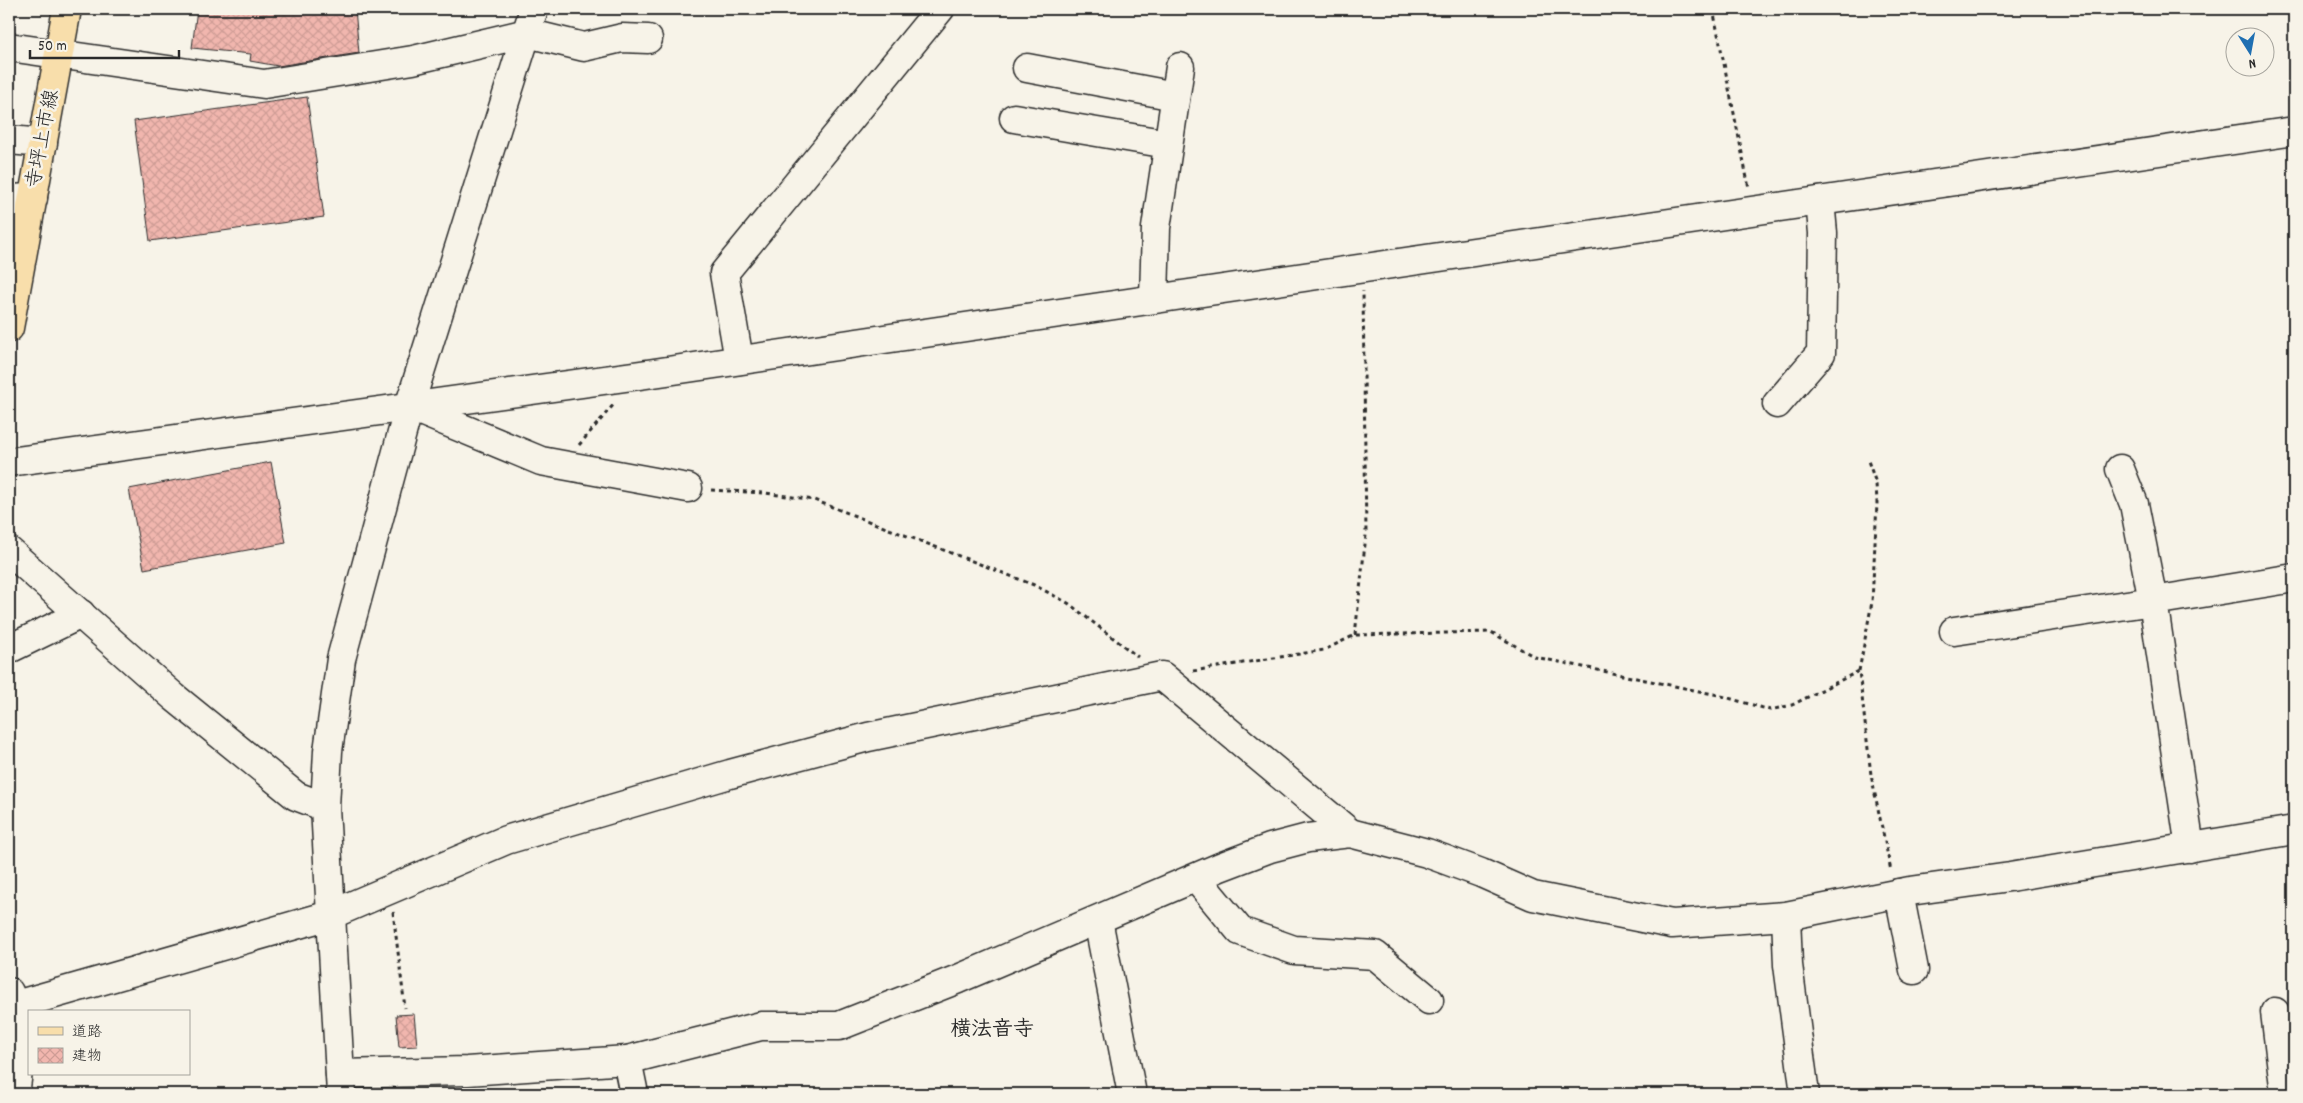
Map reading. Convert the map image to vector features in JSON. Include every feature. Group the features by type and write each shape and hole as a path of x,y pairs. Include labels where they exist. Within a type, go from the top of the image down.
{"main road":[{"name":"寺坪上市線","path":"9,328 21,199 43,144 67,9"}],"street":[{"path":"738,360 724,273 940,9"},
{"path":"530,21 409,407 341,659 328,751 325,807 340,1084 467,1071 627,1060 760,1026 839,1026 958,979 1270,848 1308,838 1350,833 1428,853 1481,873 1533,896 1672,924 1786,916 1899,893 2294,830"},
{"path":"9,47 264,84 413,60 530,21 584,47 622,38 648,39"},
{"path":"1154,298 1156,228 1180,67"},
{"path":"1027,68 1175,96"},
{"path":"1014,118 1168,144"},
{"path":"9,462 640,375 2294,131"},
{"path":"9,140 43,144"},
{"path":"1778,404 1821,353 1823,233 1820,201"},
{"path":"409,407 541,460 688,488"},
{"path":"2120,470 2134,504 2153,601 2190,848"},
{"path":"9,551 174,697 296,796 325,807"},
{"path":"1954,631 2294,578"},
{"path":"9,648 81,614"},
{"path":"15,1094 20,1056 12,998 330,915 506,840 730,774 868,737 1162,676 1350,833"},
{"path":"1196,878 1240,931 1294,950 1375,955 1429,1000"},
{"path":"1899,893 1914,970"},
{"path":"1786,916 1788,965 1805,1094"},
{"path":"1098,920 1132,1094"},
{"path":"2274,1012 2285,1094"},
{"path":"627,1060 634,1094"}],"path":[{"path":"1713,9 1753,211"},
{"path":"1355,634 1366,535 1363,267"},
{"path":"562,464 640,375"},
{"path":"1867,458 1876,483 1877,502 1872,602 1859,671 1871,775 1893,879 1899,893"},
{"path":"688,488 765,493 814,500 1034,585 1068,603 1162,676 1324,650 1355,634 1491,632 1535,657 1718,695 1770,710 1792,705 1859,671"},
{"path":"391,889 405,1008"}],"building":[{"path":"197,9 355,9 359,53 278,66 250,61 251,54 192,48"},
{"path":"307,97 324,217 150,241 134,121"},
{"path":"271,462 286,543 144,569 129,489"},
{"path":"414,1014 417,1046 399,1047 396,1015"}],"district":[{"name":"横法音寺","path":"992,1031"}]}
